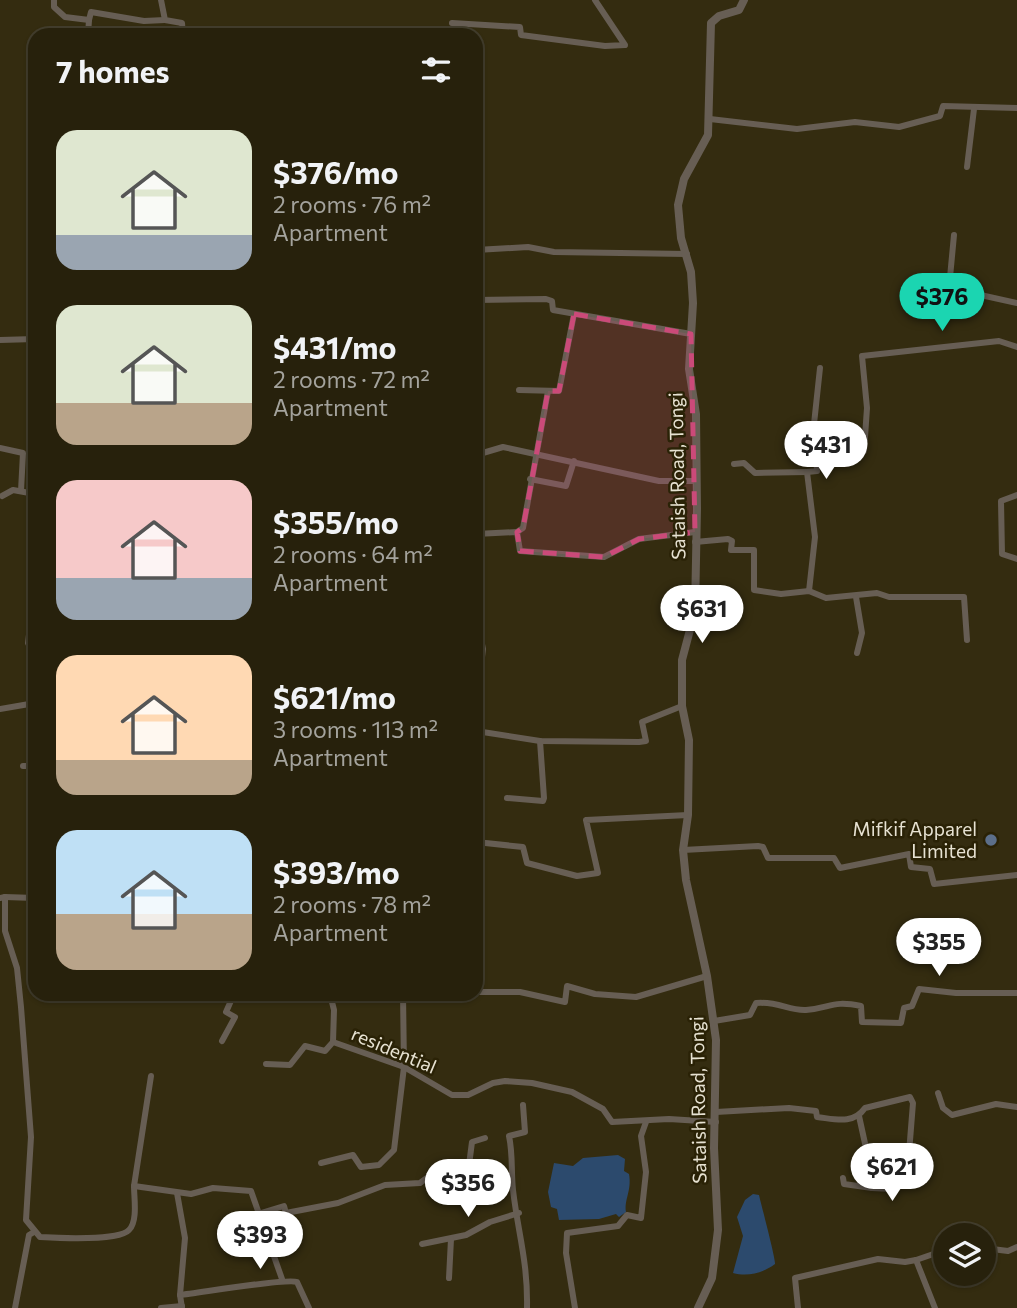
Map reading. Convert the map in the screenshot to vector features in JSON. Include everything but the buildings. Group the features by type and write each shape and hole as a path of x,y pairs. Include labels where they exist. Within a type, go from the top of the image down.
{"street":[{"path":"54,0 54,7 65,17 89,20"},
{"path":"161,0 165,20"},
{"path":"452,23 520,27 521,35 605,46 625,45 596,0"},
{"name":"Sataish Road, Tongi","path":"697,1308 712,1278 716,1253 716,1112 714,1021 686,880 684,850 688,815 689,740 682,706 682,660 695,611 696,414 690,369 694,303 687,254 681,238 678,205 684,178 705,144 710,119 708,65 711,23 719,16 739,10 744,0"},
{"path":"88,28 91,12 144,21 165,20 182,23 182,28"},
{"path":"710,119 797,128 855,122 899,127 940,116 943,106 974,109 1017,108"},
{"path":"967,167 974,109"},
{"path":"954,235 949,288 1017,303"},
{"path":"483,250 528,247 554,252 687,254"},
{"path":"483,300 546,299 552,301 553,310 691,334"},
{"path":"519,390 559,391 574,314"},
{"path":"0,340 28,339"},
{"path":"816,456 864,451 867,408 862,356 999,341 1017,347"},
{"path":"734,464 744,463 755,473 817,471 814,424 820,368"},
{"path":"483,533 517,532 523,528 548,391"},
{"path":"483,452 503,447 659,481 695,481"},
{"path":"0,448 23,453 21,491"},
{"path":"530,479 566,486 574,461"},
{"path":"807,472 815,537 809,591"},
{"path":"2,496 13,490 28,492"},
{"path":"1017,495 1001,501 1002,554 1017,559"},
{"path":"517,532 520,551 588,557 604,557 639,539 695,532"},
{"path":"695,542 728,539 732,541 731,550 754,550 754,590 781,594 809,591 826,598 877,593 889,597 964,597 967,640"},
{"path":"856,597 862,633 857,653"},
{"path":"0,709 28,705"},
{"path":"483,732 540,741 646,741 642,722 682,706"},
{"path":"507,798 542,801 544,798 540,741"},
{"path":"23,766 28,766"},
{"path":"483,842 517,844 523,847 527,863 577,876 598,873 586,820 688,815"},
{"path":"684,850 758,846 763,847 768,858 834,858 840,868 909,854 911,867 930,869 934,884 1017,875"},
{"path":"28,898 3,898 5,931 17,968 21,1007 31,1137 26,1220 33,1232 40,1237 97,1238 126,1233 131,1228 134,1186 151,1076"},
{"path":"483,992 520,992 565,1002 567,986 595,994 636,997 707,976"},
{"path":"714,1021 750,1014 756,1003 774,1002 805,1010 840,1002 861,1006 862,1021 901,1023 904,1008 912,1006 919,989 956,993 1017,993"},
{"path":"222,1041 235,1017 226,1012 231,1001"},
{"path":"332,1001 333,1042"},
{"path":"321,1163 353,1156 361,1167 383,1164 394,1150 404,1067 403,1001"},
{"name":"residential","path":"266,1064 290,1065 305,1046 325,1051 333,1042 404,1067 452,1095 468,1095 493,1083 516,1080 572,1092 603,1109 612,1122 669,1119 716,1122"},
{"path":"939,1093 943,1108 952,1115 996,1104 1017,1107"},
{"path":"716,1112 789,1108 816,1111 817,1117 846,1120 859,1116 865,1108 891,1100 913,1098 909,1153"},
{"path":"523,1105 525,1132 509,1136 515,1173 513,1188 527,1264 527,1308"},
{"path":"859,1116 872,1188"},
{"path":"575,1308 566,1253 567,1233 618,1226 627,1215 642,1218 646,1172 640,1136 646,1122"},
{"path":"261,1213 284,1206 286,1213 338,1203 386,1185 420,1183 442,1170 469,1165 472,1142 485,1138"},
{"path":"843,1178 844,1184 848,1186 893,1189 897,1185"},
{"path":"134,1186 197,1194 214,1188 251,1191 261,1213 282,1279"},
{"path":"161,1308 182,1307 180,1294 185,1238 177,1193"},
{"path":"422,1244 451,1239 519,1213"},
{"path":"15,1308 19,1275 27,1254 29,1235 33,1232"},
{"path":"449,1278 451,1239"},
{"path":"996,1250 1008,1251 1017,1247"},
{"path":"798,1308 794,1278 878,1259 905,1262 933,1254"},
{"path":"916,1259 935,1308"},
{"path":"180,1294 245,1288 282,1279 297,1282 309,1308"}],"highlighted area":[{"path":"574,314 691,334 695,532 639,539 604,557 520,551 517,532 523,528 548,391 559,391"}],"water":[{"path":"618,1155 625,1159 624,1171 629,1174 626,1212 619,1217 616,1214 599,1219 559,1220 557,1209 551,1207 548,1192 554,1163 573,1166 583,1158"},
{"path":"753,1194 759,1195 775,1264 765,1270 744,1275 733,1273 743,1236 737,1217 745,1200"}],"place":[{"name":"Mifkif Apparel Limited","path":"991,840"}]}
